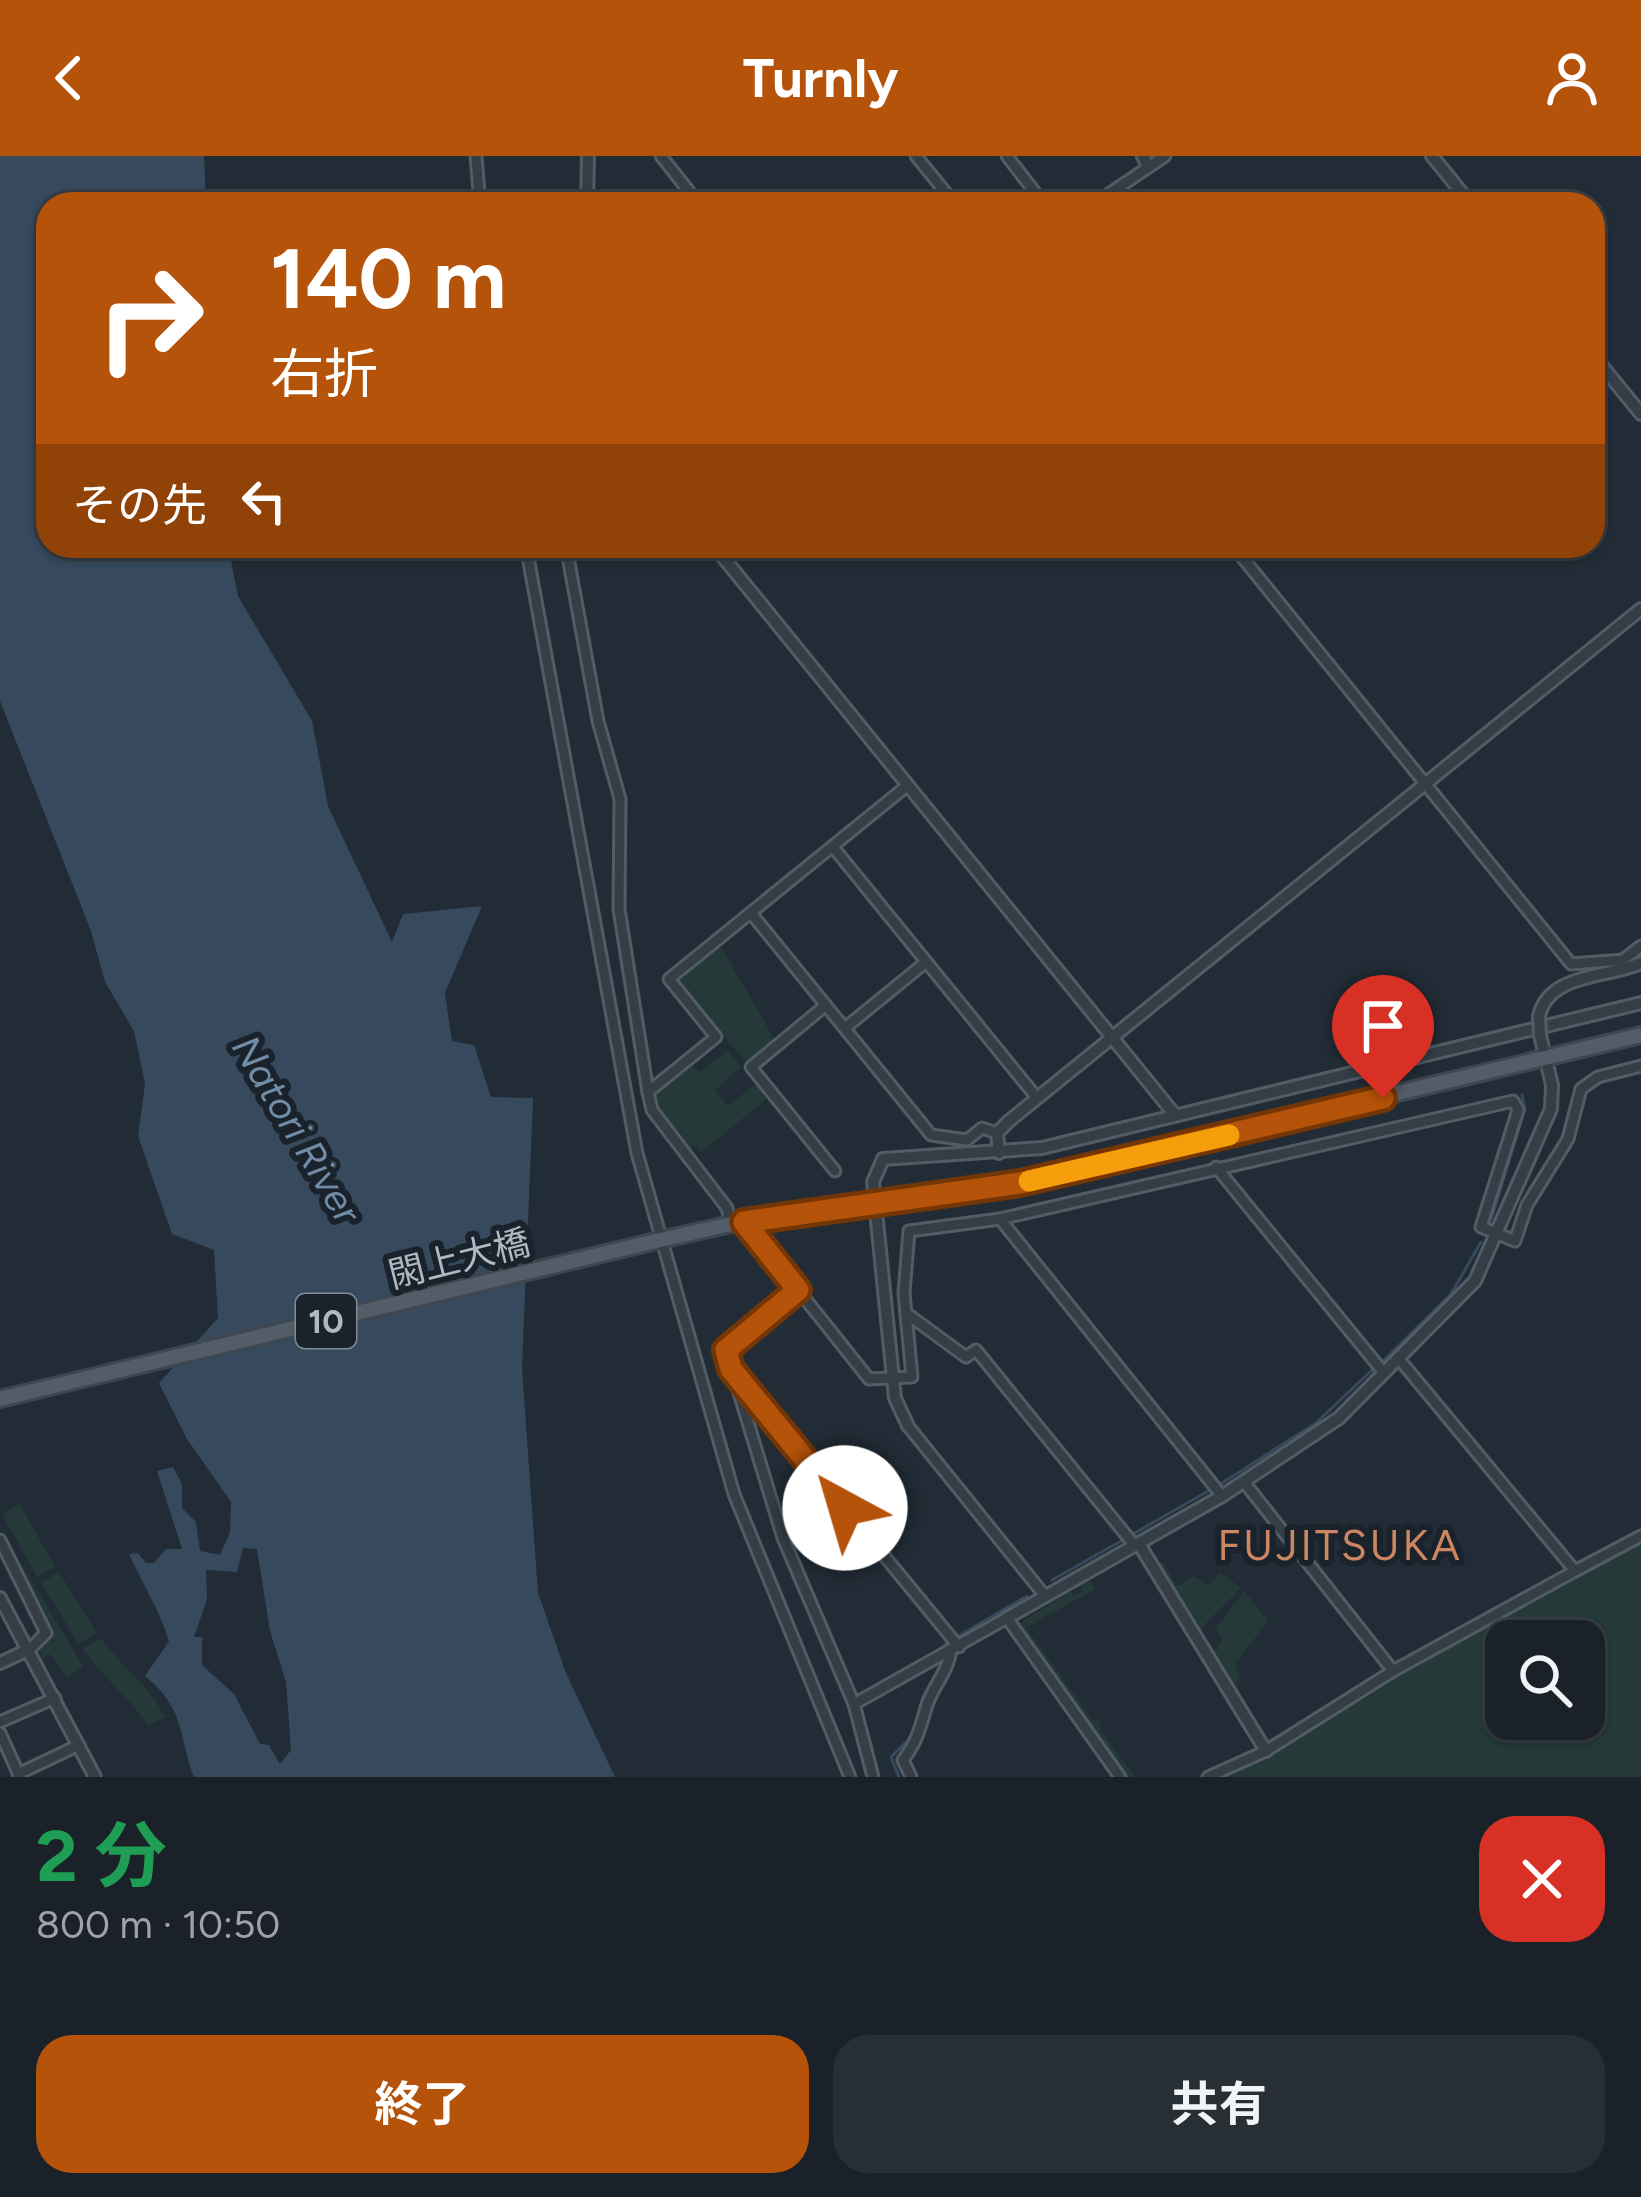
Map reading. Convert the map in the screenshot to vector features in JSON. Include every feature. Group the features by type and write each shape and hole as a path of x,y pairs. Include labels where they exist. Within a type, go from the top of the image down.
{"main road":[{"name":"10","path":"656,1241 738,1223 1020,1183 1641,1035"},
{"name":"閖上大橋","path":"0,1400 656,1241"}],"street":[{"path":"476,156 479,192"},
{"path":"587,192 588,156"},
{"path":"661,156 690,192"},
{"path":"916,156 945,192"},
{"path":"1006,156 1034,192"},
{"path":"1109,192 1146,162 1165,156"},
{"path":"1432,156 1461,192"},
{"path":"1605,370 1641,414"},
{"path":"528,558 656,1241 734,1493 850,1777"},
{"path":"568,558 598,721 620,799 619,909 652,1110 738,1223 869,1379 912,1377 906,1313 909,1231 1000,1219 1513,1101 1518,1110 1480,1226 1515,1241 1527,1205 1568,1139 1581,1089 1598,1076 1641,1066"},
{"path":"724,558 1174,1115"},
{"path":"1243,558 1571,964 1623,960 1641,946"},
{"path":"997,1133 1641,609"},
{"path":"648,1092 716,1037 669,979 908,785"},
{"path":"832,847 1037,1098"},
{"path":"751,913 931,1135 967,1140 982,1129 997,1133"},
{"path":"845,1028 926,962"},
{"path":"854,1704 1222,1496 1318,1434 1399,1359 1464,1295 1497,1235 1551,1109 1539,1016 1550,994 1562,985 1641,963"},
{"path":"1046,1595 908,1426 893,1379 873,1182 883,1159 999,1153 1641,1003"},
{"path":"826,1005 751,1067 835,1171"},
{"path":"997,1133 999,1153"},
{"path":"1216,1167 1384,1373"},
{"path":"1000,1219 1222,1496"},
{"path":"798,1290 726,1350 783,1538 854,1704 873,1777"},
{"path":"906,1313 966,1358 976,1350 1137,1545 1266,1751"},
{"path":"1399,1359 1575,1571"},
{"path":"731,1369 955,1649"},
{"path":"1244,1482 1393,1671"},
{"path":"1208,1777 1266,1751 1393,1671 1641,1536"},
{"path":"0,1540 46,1634 30,1649 0,1663"},
{"path":"2,1604 95,1777"},
{"path":"1007,1618 1120,1777"},
{"path":"911,1777 903,1760 922,1735 928,1702 948,1671 955,1649"},
{"path":"0,1721 55,1698"},
{"path":"0,1733 19,1775 79,1745"}],"green space":[{"path":"719,943 775,1040 747,1063 674,978"},
{"path":"728,1050 741,1067 715,1090 728,1106 755,1084 767,1099 701,1152 695,1146 690,1149 659,1112 653,1094 691,1063 699,1072"},
{"path":"20,1504 55,1567 37,1577 2,1514"},
{"path":"0,1529 83,1666 67,1678 50,1654 42,1659 39,1653 49,1630"},
{"path":"1641,1543 1641,1777 1226,1777 1276,1754 1395,1677 1485,1628 1485,1740 1605,1740 1605,1620 1500,1620"},
{"path":"1162,1561 1177,1586 1194,1576 1209,1586 1220,1572 1241,1588 1199,1630 1158,1564"},
{"path":"59,1572 97,1633 79,1644 41,1583"},
{"path":"1091,1581 1095,1589 1026,1628 1094,1722 1099,1720 1100,1730 1135,1777 1122,1777 1017,1625 1071,1591 1074,1596 1083,1591 1081,1586"},
{"path":"1244,1591 1268,1621 1235,1664 1240,1678 1233,1686 1213,1652 1222,1640 1216,1628"},
{"path":"101,1638 165,1717 148,1725 83,1649"}],"water":[{"name":"Natori River","path":"0,156 204,156 206,192 36,192 36,558 230,558 238,596 312,721 328,806 392,942 403,914 482,906 445,993 452,1041 474,1045 491,1097 533,1098 522,1368 538,1593 566,1673 615,1777 194,1777 174,1712 145,1676 169,1641 129,1554 138,1553 146,1563 154,1563 166,1549 182,1549 157,1471 173,1467 182,1484 182,1508 196,1522 200,1551 220,1555 230,1532 231,1502 187,1439 159,1383 218,1318 214,1250 172,1234 138,1136 145,1084 134,1031 105,982 91,931 0,701","holes":["243,1548 257,1549 270,1631 286,1682 291,1750 280,1764 269,1745 260,1744 234,1694 202,1665 202,1637 194,1637 207,1599 206,1570 237,1572"]}],"waterway":[{"path":"1491,1220 1525,1109 1522,1095"},
{"path":"1383,1361 1451,1294 1481,1242"},
{"path":"1219,1485 1316,1423 1374,1368"},
{"path":"1133,1534 1210,1490"},
{"path":"1052,1580 1121,1541"},
{"path":"960,1635 1027,1596"},
{"path":"942,1648 947,1642"},
{"path":"917,1721 923,1697 942,1663"},
{"path":"899,1777 891,1757 912,1736"}],"slow traffic":[{"path":"1029,1181 1229,1135"}],"district":[{"name":"FUJITSUKA","path":"1340,1545"}],"route":[{"path":"845,1508 731,1369 726,1350 798,1290 744,1222 1020,1183 1383,1098"}]}
